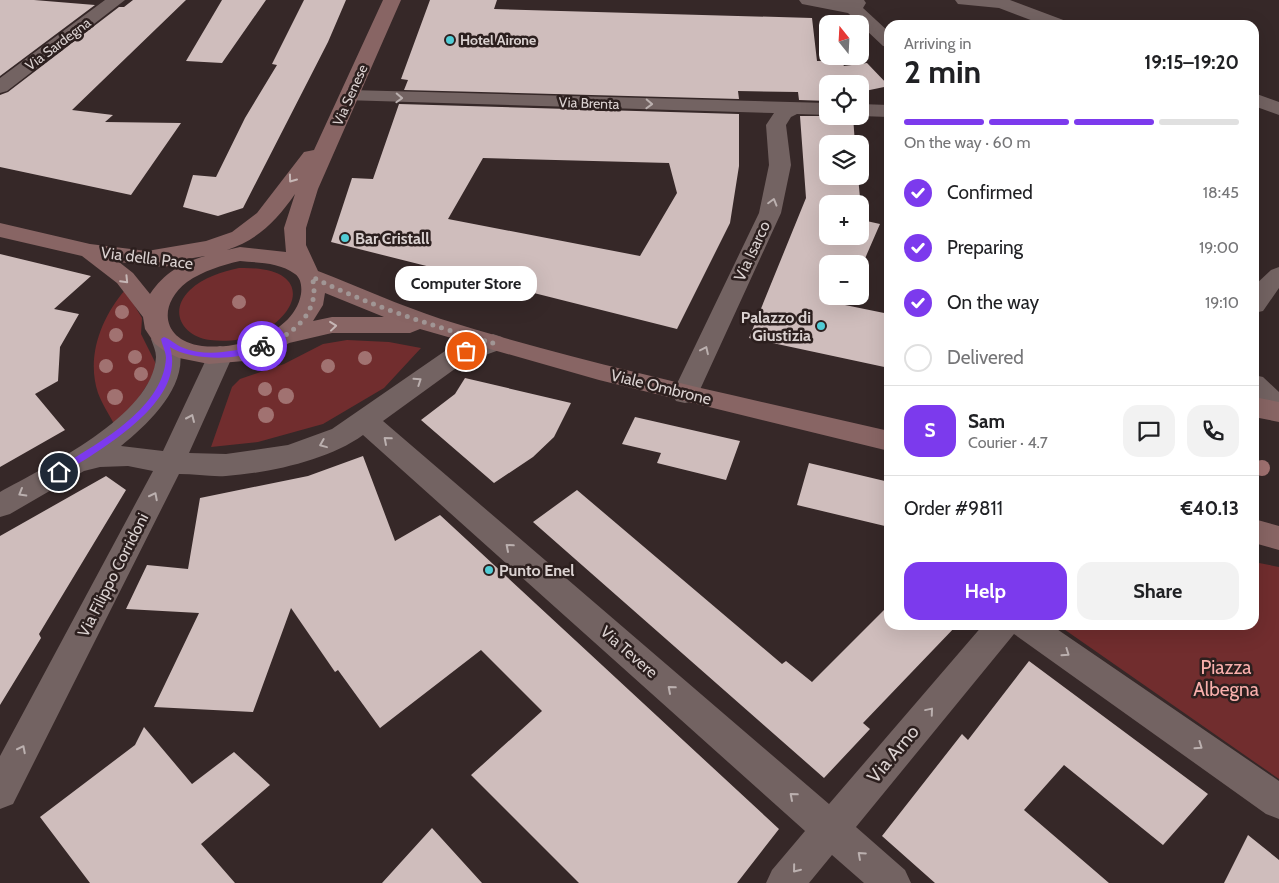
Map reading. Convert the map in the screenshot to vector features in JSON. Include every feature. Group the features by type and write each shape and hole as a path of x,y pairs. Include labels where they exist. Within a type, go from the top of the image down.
{"main road":[{"name":"Via Senese","path":"307,271 295,245 295,228 307,189 392,0"},
{"path":"147,258 216,245 251,229 264,218 301,168 335,129"},
{"name":"Via Senese","path":"210,262 248,243 267,230 307,189"},
{"name":"Via della Pace","path":"0,230 90,251 147,258 210,262"},
{"name":"Via della Pace","path":"90,251 125,278 154,315"},
{"path":"240,254 264,254 285,258 307,271 316,290 312,306 302,321 285,335 266,345 243,352 220,355 197,354 178,348 164,339 156,328 154,315 159,300 169,286 184,274 210,262 240,254"},
{"name":"Viale Ombrone","path":"307,271 348,295 436,326 493,343 685,394 884,440"},
{"name":"Viale Ombrone","path":"285,335 332,325 436,326"},
{"path":"1259,408 1279,412"}],"street":[{"name":"Via Sardegna","path":"0,87 116,0"},
{"path":"808,0 853,3 884,37"},
{"path":"964,0 1002,3 1048,20"},
{"path":"1043,18 1045,0"},
{"name":"Via Brenta","path":"350,96 819,109"},
{"path":"1259,101 1279,109"},
{"name":"Via Isarco","path":"685,394 770,213 780,165 776,125 784,113 794,108"},
{"path":"869,110 884,111"},
{"path":"1259,297 1263,290 1279,275"},
{"path":"0,506 109,441 148,407 160,390 170,356 164,339"},
{"path":"74,463 100,457 128,456 171,463 226,465 290,455 342,436 365,421 405,389 454,357 493,343"},
{"name":"Via Filippo Corridoni","path":"0,792 171,463 220,355"},
{"path":"1259,389 1279,407"},
{"name":"Via Tevere","path":"365,421 892,883"},
{"name":"Via Arno","path":"785,883 999,630"},
{"path":"1033,630 1279,802"}],"green space":[{"path":"239,268 269,271 287,279 293,292 289,307 278,321 260,333 237,340 210,340 200,338 192,333 181,321 179,314 183,298 195,285 207,278"},
{"path":"125,290 142,318 141,334 155,362 156,371 136,402 114,424 98,393 94,366 95,352 103,325 116,301"},
{"path":"347,340 389,342 421,348 384,388 323,424 258,442 211,447 232,387 240,379 284,364 323,344"},
{"name":"Piazza Albegna","path":"1259,563 1279,567 1279,779 1065,630 1259,630"}],"building":[{"path":"0,0 34,0 95,5 0,76"},
{"path":"133,0 186,0 72,110 113,115 105,122 181,123 131,195 0,167 0,95 8,92 119,7 124,7"},
{"path":"222,0 266,0 222,63 186,61"},
{"path":"304,0 346,0 328,42 243,208 218,216 183,207 193,175 216,177 245,118 277,65 272,64"},
{"path":"430,0 497,0 494,9 812,18 819,65 869,65 884,81 884,87 869,90 869,75 819,75 819,101 799,100 798,92 738,91 739,99 404,90 408,80 401,79"},
{"path":"399,104 739,114 739,166 730,223 677,329 331,242 352,178 373,179","holes":["483,158 669,163 677,193 640,256 448,219"]},
{"path":"800,116 819,116 819,125 854,125 854,135 819,135 819,185 859,185 860,195 819,195 819,245 869,245 869,222 880,224 867,255 819,255 819,305 845,305 884,313 884,367 749,338 806,198"},
{"path":"0,254 91,276 54,309 79,314 60,347 58,381 35,394 65,430 0,467"},
{"path":"465,378 571,403 554,437 533,457 494,483 421,420 455,394"},
{"path":"635,417 740,441 726,480 657,463 661,453 622,444"},
{"path":"363,456 395,541 440,515 779,829 737,883 579,883 471,775 542,711 481,650 380,728 338,670 335,672 291,608 253,712 154,707 199,613 126,609 147,565 188,569 200,498 308,476"},
{"path":"809,463 884,481 884,526 797,505"},
{"path":"106,476 126,490 39,634 41,638 0,705 0,536"},
{"path":"577,490 782,664 786,661 812,682 884,610 884,630 952,630 863,723 870,729 824,778 533,522"},
{"path":"1029,661 1208,794 1163,845 1064,765 1024,810 1109,883 935,883 882,836 962,734 968,740"},
{"path":"144,727 192,784 234,752 270,785 201,844 235,883 90,883 40,817 135,745"},
{"path":"432,828 482,883 382,883"},
{"path":"1248,835 1279,860 1279,883 1224,883"}],"way so far":[{"path":"262,346 285,335 302,321 312,306 316,290 312,277 348,295 456,333 493,343 466,351"}],"place":[{"name":"Hotel Airone","path":"450,40"},
{"name":"Bar Cristall","path":"345,238"},
{"name":"Palazzo di Giustizia","path":"821,326"},
{"name":"Computer Store","path":"466,351"},
{"name":"Punto Enel","path":"489,570"}],"route":[{"path":"59,472 109,441 148,407 160,390 170,356 164,339 178,348 197,354 220,355 243,352 262,346"}]}
